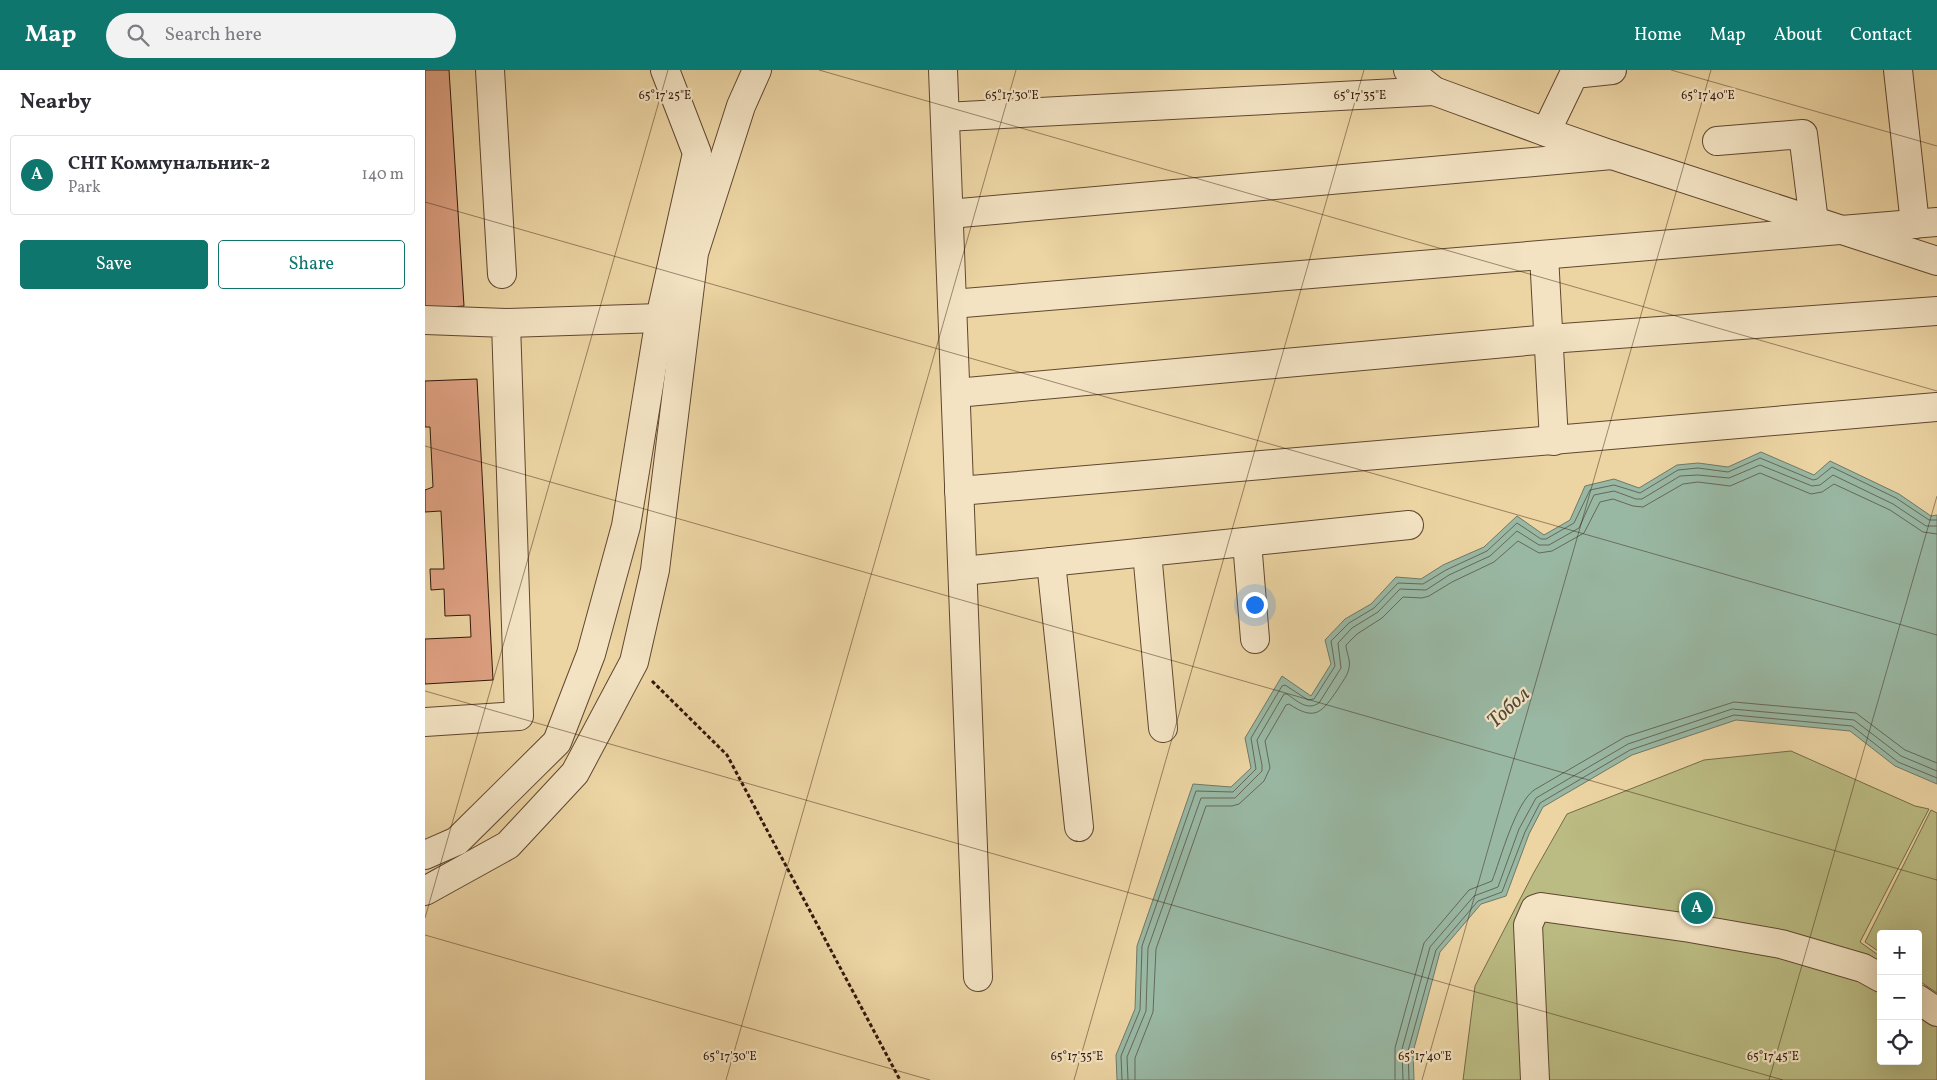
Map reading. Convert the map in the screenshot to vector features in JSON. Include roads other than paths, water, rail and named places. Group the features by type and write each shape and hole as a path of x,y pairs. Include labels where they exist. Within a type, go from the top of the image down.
{"street":[{"path":"490,70 502,274"},
{"path":"425,855 457,841 557,742 591,654 626,526 661,318 697,153 665,70"},
{"path":"425,891 508,845 575,773 634,662 655,570 694,253 741,106 757,70"},
{"path":"943,70 978,976"},
{"path":"1408,70 1434,91 1546,132 1937,262"},
{"path":"1546,132 1575,74 1612,70"},
{"path":"952,304 1544,255 1827,226 1926,223 1898,70"},
{"path":"945,117 1434,91"},
{"path":"1717,141 1803,134 1827,226"},
{"path":"949,214 1612,155"},
{"path":"1544,255 1554,441"},
{"path":"956,393 1549,339 1937,311"},
{"path":"425,320 506,323 661,318"},
{"path":"425,722 519,716 506,323"},
{"path":"959,492 1937,407"},
{"path":"963,571 1409,526"},
{"path":"1247,542 1255,639"},
{"path":"1147,552 1163,728"},
{"path":"1051,562 1079,827"},
{"path":"1535,1080 1528,925 1535,909 1541,907 1690,928 1781,944 1863,968 1877,976"},
{"path":"1922,1002 1937,1012"}],"water":[{"name":"Тобол","path":"1761,452 1814,475 1830,461 1899,494 1931,516 1937,515 1937,784 1895,766 1850,731 1736,720 1632,755 1543,807 1529,834 1506,896 1481,904 1440,952 1413,1052 1414,1080 1117,1080 1116,1055 1135,1009 1137,946 1193,784 1231,787 1251,768 1245,738 1282,676 1311,696 1331,664 1325,640 1345,619 1371,604 1396,577 1421,579 1443,565 1484,547 1517,516 1544,535 1570,520 1585,486 1614,479 1639,488 1677,465 1698,463 1728,467"}],"place":[{"name":"СНТ Коммунальник-2","path":"1697,908"}]}
